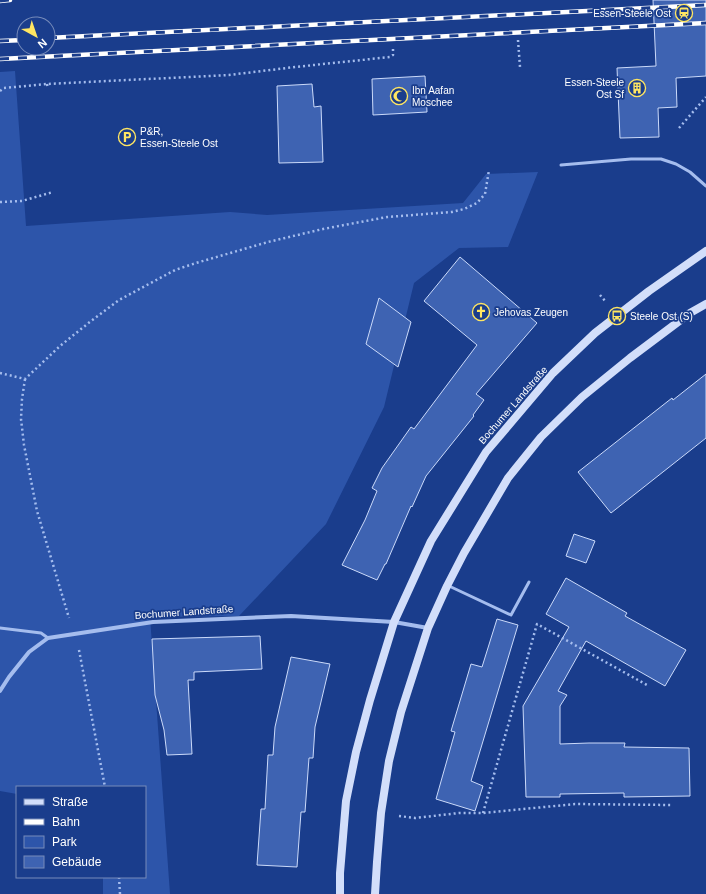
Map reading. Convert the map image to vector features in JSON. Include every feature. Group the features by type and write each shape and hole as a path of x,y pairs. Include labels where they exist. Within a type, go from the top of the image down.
{"main road":[{"name":"Bochumer Landstraße","path":"340,894 340,873 346,802 356,752 394,622 431,541 486,452 553,373 594,333 649,291 706,251"},
{"path":"375,894 381,813 389,760 428,628 464,553 508,478 541,437 582,397 630,358 690,313 706,304"}],"street":[{"name":"Bochumer Landstraße","path":"0,691 29,652 48,638 153,622 291,616 394,622 428,628"}],"lane":[{"path":"561,165 630,159 660,159 676,164 690,172 706,186"},
{"path":"447,586 512,615 529,582"},
{"path":"0,628 41,633 48,638"}],"path":[{"path":"518,40 520,67"},
{"path":"0,91 4,88 47,84 229,75 390,57 393,55 393,46"},
{"path":"47,84 48,89"},
{"path":"679,128 706,97"},
{"path":"105,786 78,646 37,511 24,445 21,419 22,399 26,379 60,346 90,321 147,284 175,270 268,242 323,230 387,217 452,212 464,209 477,203 485,194 489,170"},
{"path":"0,202 22,201 53,192"},
{"path":"0,373 26,379"},
{"path":"483,813 537,624 647,685"},
{"path":"381,813 415,818 575,804 672,805"},
{"path":"119,878 120,894"}],"green space":[{"path":"15,71 26,226 230,212 267,215 463,203 486,174 538,172 508,247 459,248 414,283 384,407 326,524 239,616 150,617 170,894 103,894 103,878 146,878 146,786 16,786 16,794 0,791 0,72"}],"building":[{"path":"653,0 706,0 706,76 676,78 677,107 658,108 659,137 620,138 617,68 656,66"},
{"name":"Ibn Aafan Moschee","path":"425,76 427,112 373,115 372,79"},
{"path":"312,84 314,107 321,106 323,162 279,163 277,86"},
{"path":"460,257 537,323 476,394 484,400 473,415 474,416 426,476 412,507 411,506 386,564 377,580 342,565 365,520 377,491 372,488 382,468 411,427 414,429 477,345 424,301"},
{"path":"379,298 411,322 398,367 366,344"},
{"path":"706,374 706,438 611,513 578,472 672,398 673,400"},
{"path":"574,534 595,541 586,563 566,556"},
{"path":"566,578 627,613 625,616 686,650 665,686 586,641 558,691 567,695 560,706 560,744 625,743 624,747 689,748 690,796 624,797 624,793 560,794 560,797 526,797 523,706 569,627 546,614"},
{"path":"497,619 518,625 471,781 483,786 475,811 436,799 455,732 451,731 471,664 482,667"},
{"path":"260,636 262,669 194,672 194,680 188,680 192,754 167,755 164,730 155,695 152,639"},
{"path":"291,657 330,664 315,727 313,758 309,758 305,812 301,812 297,867 257,865 261,809 265,809 268,755 273,755 275,727"}],"railway":[{"path":"0,1 10,0"},
{"path":"56,38 706,5"},
{"path":"0,59 706,23"},
{"path":"0,41 16,40"}],"place":[{"name":"Essen-Steele Ost","path":"684,13"},
{"name":"Essen-Steele Ost Sf","path":"637,88"},
{"name":"Ibn Aafan Moschee","path":"399,96"},
{"name":"P&R, Essen-Steele Ost","path":"127,137"},
{"name":"Jehovas Zeugen","path":"481,312"},
{"name":"Steele Ost (S)","path":"617,316"}]}
